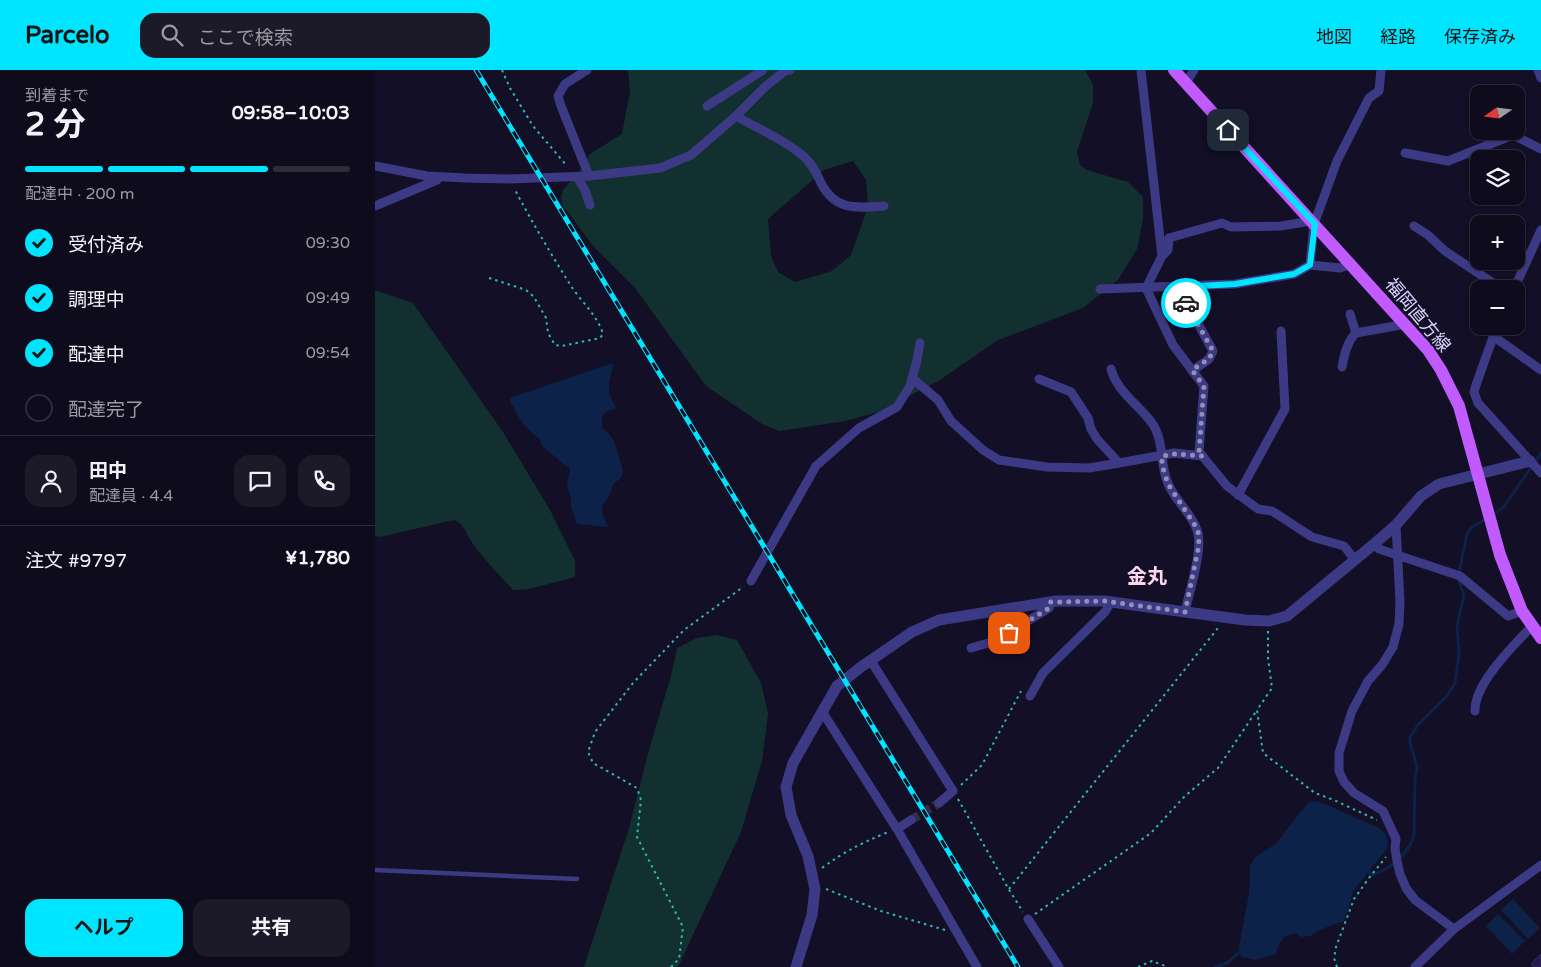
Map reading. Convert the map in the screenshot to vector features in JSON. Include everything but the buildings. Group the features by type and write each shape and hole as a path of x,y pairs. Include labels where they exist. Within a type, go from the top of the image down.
{"main road":[{"name":"福岡直方線","path":"1174,70 1433,356 1459,406 1500,555 1522,611 1541,638"}],"street":[{"path":"587,70 565,84 558,96 589,176"},
{"path":"707,106 763,70"},
{"path":"375,166 427,176 509,179 577,177 660,168 691,156 766,86 786,70"},
{"path":"1141,70 1162,256"},
{"path":"1186,83 1194,70"},
{"path":"1310,265 1312,221 1337,162 1369,98 1379,91 1381,70"},
{"path":"1537,70 1541,78"},
{"path":"736,116 785,142 807,159 816,170 822,185 831,198 845,206 884,206"},
{"path":"1405,153 1448,161 1513,135 1541,149"},
{"path":"375,206 437,180 439,177"},
{"path":"577,177 585,190 590,205"},
{"path":"1146,288 1162,256 1168,250 1169,238 1222,223 1231,227 1281,226 1312,221"},
{"path":"1413,226 1428,235 1445,251 1488,280"},
{"path":"1518,280 1541,230"},
{"path":"1100,289 1235,284 1294,274 1310,265 1340,268 1351,264"},
{"path":"1181,287 1183,296 1213,351 1209,359 1192,370"},
{"path":"1146,288 1173,345 1204,386 1199,452 1227,486 1258,509 1272,511 1313,537 1344,546 1355,560"},
{"path":"1350,314 1356,333"},
{"path":"1342,367 1344,355 1351,337 1356,333 1405,324"},
{"path":"1238,495 1285,409 1281,331"},
{"path":"1541,370 1493,336 1474,392 1478,403 1541,473"},
{"path":"751,581 816,466 859,428 897,407 913,378 920,343"},
{"path":"1111,369 1113,377 1128,397 1153,424 1160,440 1162,465 1168,484 1198,530 1199,545 1185,612"},
{"path":"913,378 938,400 951,421 983,450 999,460 1047,468 1089,468 1175,454 1203,456"},
{"path":"1039,379 1071,392 1088,418 1091,429 1097,439 1119,463"},
{"path":"796,967 812,914 815,889 808,856 791,815 786,787 793,763 823,714 837,686 912,632 939,620 1050,602 1082,600 1226,617 1269,620 1287,616 1396,525 1421,496 1439,484 1530,461"},
{"path":"1396,525 1400,602 1399,624 1393,647 1382,665 1368,681 1351,711 1339,753 1339,771 1344,782 1355,793 1383,812 1396,840 1395,848 1405,888 1415,900 1454,929"},
{"path":"1374,544 1379,549 1460,576 1508,616 1522,611"},
{"path":"971,648 995,641 1049,608 1050,602"},
{"path":"1030,696 1043,673 1105,612 1111,602"},
{"path":"1475,711 1477,698 1492,671 1532,626"},
{"path":"871,661 953,791 939,803"},
{"path":"823,714 897,829 977,967"},
{"path":"897,829 911,820"},
{"path":"1415,967 1454,929 1541,865"},
{"path":"1028,919 1059,967"}],"lane":[{"path":"375,870 577,879"}],"path":[{"path":"502,70 509,88 533,126 577,177"},
{"path":"489,278 526,290 534,297 546,318 548,333 555,345 562,346 600,338 603,334 599,324 575,292 549,250 509,179"},
{"path":"671,967 679,959 683,928 637,837 641,800 637,788 593,763 588,752 595,732 633,683 684,630 751,581"},
{"path":"1009,889 1226,617"},
{"path":"953,791 1028,919 1151,833 1185,796 1218,768 1272,688 1267,636 1269,620"},
{"path":"1257,710 1263,753 1315,793 1380,822"},
{"path":"811,874 818,872 841,854 861,843 897,829"},
{"path":"1337,967 1334,958 1336,947 1354,899 1380,864 1395,848"},
{"path":"815,889 823,887 881,911 929,924 949,932 954,930"},
{"path":"1138,967 1153,961 1168,967"}],"green space":[{"path":"628,70 1085,70 1093,85 1093,103 1077,152 1080,165 1087,170 1128,182 1143,197 1143,220 1137,249 1118,280 1083,308 998,340 940,380 878,412 846,421 779,431 762,424 706,386 635,288 594,247 563,206 561,197 563,190 578,173 590,154 622,134 630,91","holes":["853,161 866,180 868,206 851,255 832,271 795,282 778,272 771,256 768,219 824,170"]},
{"path":"375,290 413,303 503,432 550,510 575,561 575,577 529,589 513,590 479,552 462,525 454,520 380,537 375,536"},
{"path":"717,635 737,640 761,683 768,713 762,761 741,832 678,967 584,967 629,828 677,648 697,638"}],"water":[{"path":"613,363 609,387 616,408 604,413 602,427 615,443 623,471 621,478 612,485 611,493 602,507 603,516 608,527 577,524 567,486 570,468 543,446 540,439 528,429 520,419 510,398"},
{"path":"1318,801 1379,828 1387,837 1387,849 1354,890 1344,921 1322,929 1310,936 1301,937 1296,933 1288,936 1280,942 1276,954 1255,960 1241,957 1239,947 1249,893 1250,867 1254,858 1277,843 1309,802"},
{"path":"1513,899 1540,928 1528,939 1501,910"},
{"path":"1498,914 1525,941 1512,954 1486,926"}],"waterway":[{"path":"1492,515 1503,508 1541,453"},
{"path":"1367,870 1372,875 1392,865 1408,848 1414,835 1417,767 1410,737 1418,725 1447,696 1455,683 1459,654 1457,626 1464,595 1458,578 1467,534 1471,528 1487,518"},
{"path":"1216,967 1227,963 1242,950"}],"tunnel":[{"path":"911,820 939,803"}],"railway":[{"path":"476,70 1018,967"}],"way so far":[{"path":"1009,633 1049,608 1050,602 1104,601 1185,612 1199,545 1198,530 1168,484 1162,465 1162,456 1175,454 1203,456 1199,452 1204,386 1192,370 1209,359 1213,351 1186,303"}],"district":[{"name":"金丸","path":"1147,576"}],"route":[{"path":"1186,303 1181,287 1235,284 1294,274 1310,265 1315,224 1228,130"}]}
